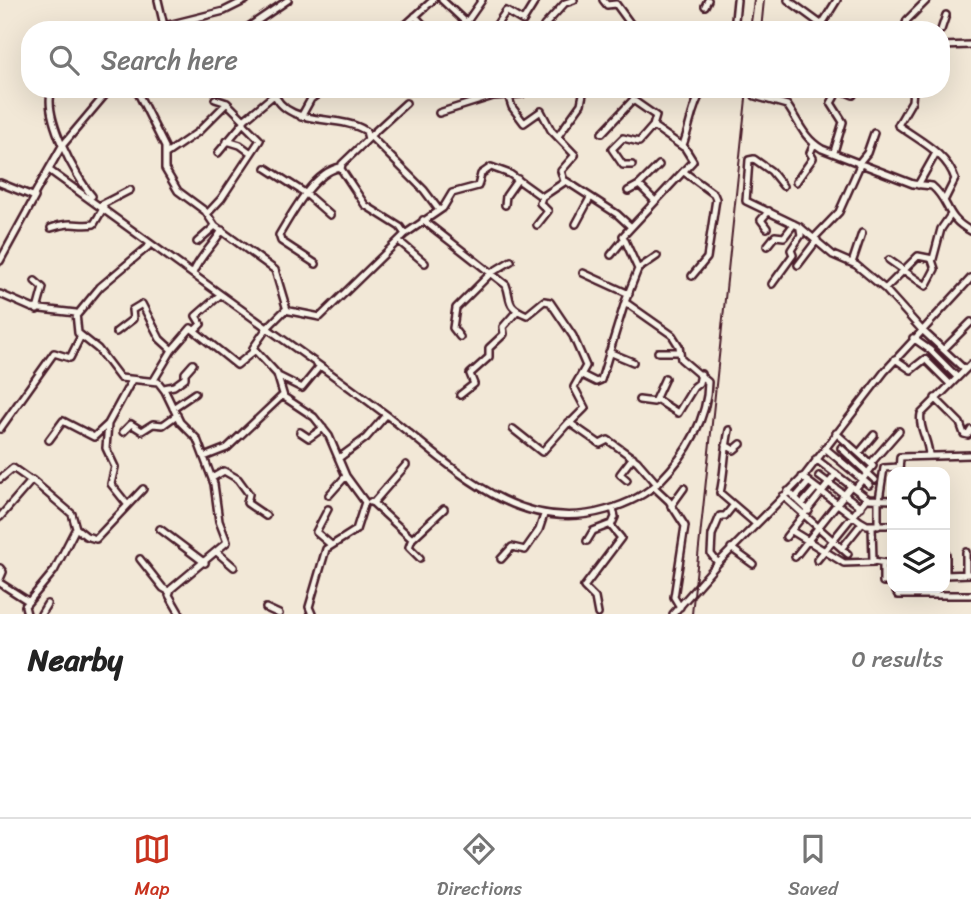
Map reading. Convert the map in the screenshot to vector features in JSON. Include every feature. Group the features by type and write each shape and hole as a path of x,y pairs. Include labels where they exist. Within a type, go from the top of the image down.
{"street":[{"path":"158,0 162,21"},
{"path":"190,21 224,12 246,0"},
{"path":"257,21 288,0"},
{"path":"419,0 426,6"},
{"path":"410,21 433,0"},
{"path":"442,0 464,21"},
{"path":"467,21 482,0"},
{"path":"499,21 506,11 523,21 536,0"},
{"path":"549,21 565,3 573,0"},
{"path":"603,0 607,5 616,4 628,21"},
{"path":"735,21 737,0"},
{"path":"788,0 818,21"},
{"path":"824,21 836,0"},
{"path":"908,21 927,0"},
{"path":"944,21 946,15"},
{"path":"415,16 420,21"},
{"path":"950,46 971,45"},
{"path":"50,98 62,146 100,205"},
{"path":"0,261 62,146 102,98"},
{"path":"140,98 166,154 165,169 178,191 208,214 215,226 275,270 287,310"},
{"path":"218,153 267,98"},
{"path":"276,98 280,105 301,117 350,123 366,131 424,190 439,210"},
{"path":"301,117 313,98"},
{"path":"439,113 487,98"},
{"path":"509,98 512,107 524,123 541,111 575,155 561,171 564,181 617,214 630,226"},
{"path":"558,136 581,104 582,98"},
{"path":"683,147 697,98"},
{"path":"762,98 786,105 793,120 814,144 859,164 918,185 932,186 944,201 950,216 971,231"},
{"path":"834,98 831,103 843,122 834,152"},
{"path":"912,98 898,125 950,166 955,179 944,201"},
{"path":"208,214 261,137 226,103 215,99"},
{"path":"602,133 633,100 656,116 653,126 639,142 623,138 612,149 623,165 632,164"},
{"path":"166,154 198,132 226,103"},
{"path":"316,264 279,238 324,174 340,167 406,103"},
{"path":"611,255 624,239 630,226 684,172 693,158 683,147 653,126"},
{"path":"798,265 839,212 874,133"},
{"path":"228,142 240,145 251,153"},
{"path":"796,182 813,158 810,152 814,144"},
{"path":"918,185 936,153"},
{"path":"783,186 769,169 754,159 749,160 745,200 797,226 833,255 852,264 885,289 921,329 963,368"},
{"path":"628,191 639,185 659,165"},
{"path":"340,167 365,205 405,234"},
{"path":"266,168 307,195 330,215"},
{"path":"320,366 302,388 278,376 252,346 281,312 287,310 320,317 405,234 445,205 452,193 478,186 481,174 488,168 497,168 518,179 542,197 548,196 564,181"},
{"path":"49,170 495,496 544,515 574,517 628,504 656,485 689,445 699,424 708,387 707,379 681,359 679,346 672,335 625,302"},
{"path":"684,172 714,194 716,199 708,258 692,276"},
{"path":"505,205 506,196 518,179"},
{"path":"0,183 34,195"},
{"path":"639,185 655,201"},
{"path":"51,228 79,222 94,224 100,205 130,190"},
{"path":"537,225 548,211 540,203 542,197"},
{"path":"576,224 590,198"},
{"path":"767,228 761,220 769,211"},
{"path":"889,260 927,286 935,269 932,260 942,229 950,216"},
{"path":"424,220 506,285 507,299 517,311 529,314 544,301 550,302 573,336 576,350 586,364 574,387 585,408 542,452 513,429"},
{"path":"197,242 215,226"},
{"path":"766,246 775,236 784,237 797,226"},
{"path":"772,284 793,255 791,250 801,235 797,226"},
{"path":"192,273 198,259 209,250 222,230"},
{"path":"852,264 862,233"},
{"path":"624,239 638,269"},
{"path":"399,241 425,263"},
{"path":"150,245 100,287 77,315 76,328 81,336 98,349 116,375 132,380 154,380 164,388 177,415 197,439 212,478 219,520 227,539 218,552 170,592"},
{"path":"582,375 596,382 601,380 638,269 657,256"},
{"path":"885,289 918,256 932,260"},
{"path":"460,337 453,328 457,318 454,310 491,273 511,261"},
{"path":"583,273 629,294"},
{"path":"673,614 731,548 802,477 895,359 971,278"},
{"path":"35,281 43,288 37,310"},
{"path":"0,294 37,310 77,315"},
{"path":"195,330 201,324 196,316 220,295"},
{"path":"116,331 134,318 133,309 142,304 160,339 172,350"},
{"path":"460,395 474,384 470,374 489,356 489,348 504,334 503,327 517,311"},
{"path":"944,349 971,322"},
{"path":"154,380 172,350 190,328 205,342 217,346 237,365 254,351"},
{"path":"0,429 54,353 70,358 81,336"},
{"path":"913,338 930,350 956,376"},
{"path":"609,352 633,362"},
{"path":"658,352 678,352"},
{"path":"895,359 911,370 925,359 949,383"},
{"path":"929,456 928,439 920,418 934,398 971,363"},
{"path":"164,388 174,386 185,378 185,373 193,364"},
{"path":"656,399 678,413 698,385 701,374"},
{"path":"278,376 283,395 323,428 346,477 364,500 373,503 412,539"},
{"path":"639,400 650,404 656,399 665,378"},
{"path":"49,440 63,421 94,437 108,424 132,380"},
{"path":"173,408 195,393"},
{"path":"204,457 227,449 283,395"},
{"path":"934,398 960,423 964,434 968,435 971,430"},
{"path":"123,432 131,424 142,431 154,424 163,425 177,415"},
{"path":"339,458 366,438 386,415"},
{"path":"569,422 587,438 601,444 607,440 633,457 685,526 674,597 680,607"},
{"path":"108,424 106,448 115,467 111,484 127,504"},
{"path":"300,432 309,438 323,428"},
{"path":"729,430 723,461 726,472 720,493 755,523"},
{"path":"871,463 899,431"},
{"path":"794,557 844,495 863,480 873,467 836,433"},
{"path":"859,453 874,435"},
{"path":"835,456 847,442"},
{"path":"726,445 734,450 741,444"},
{"path":"841,461 853,447"},
{"path":"825,448 863,480 875,482"},
{"path":"841,448 869,473 875,482 879,500 874,562"},
{"path":"899,467 900,457 971,455"},
{"path":"627,480 620,474 633,457"},
{"path":"816,459 864,496 887,500"},
{"path":"373,503 406,465"},
{"path":"802,504 826,467"},
{"path":"817,560 860,507 864,496 887,467"},
{"path":"0,479 13,468 72,514 76,528 86,536 96,539 143,489"},
{"path":"212,478 223,471 238,479 249,494 247,503 266,516"},
{"path":"786,537 836,474"},
{"path":"819,476 860,507"},
{"path":"329,495 346,477"},
{"path":"802,477 862,523 887,526"},
{"path":"0,517 30,480"},
{"path":"794,498 812,485"},
{"path":"671,506 684,488"},
{"path":"785,494 802,504 818,527 843,547 856,563"},
{"path":"785,494 807,513"},
{"path":"302,614 311,612 321,565 330,544 358,528 364,500"},
{"path":"718,563 710,554 712,535 720,516 725,516 733,506"},
{"path":"587,541 593,531 611,524 615,517 613,508"},
{"path":"328,509 316,532 330,544"},
{"path":"420,558 409,547 412,539 444,509"},
{"path":"501,559 512,547 525,550 539,530 544,515"},
{"path":"843,547 862,523"},
{"path":"598,614 595,598 584,587 621,538 611,524"},
{"path":"27,614 24,610 28,601 54,571 76,528"},
{"path":"160,529 205,563"},
{"path":"792,531 844,563 887,564"},
{"path":"843,547 848,554"},
{"path":"731,548 753,564"},
{"path":"218,552 234,567"},
{"path":"950,575 969,574 966,552"},
{"path":"140,559 163,588 170,592 180,614"},
{"path":"883,564 883,582 887,582"},
{"path":"0,568 3,572 0,581 28,601"},
{"path":"897,593 971,595"},
{"path":"41,614 47,604"},
{"path":"266,608 279,614"}],"railway":[{"path":"751,21 754,0"},
{"path":"762,21 764,0"},
{"path":"692,614 746,98"}]}
